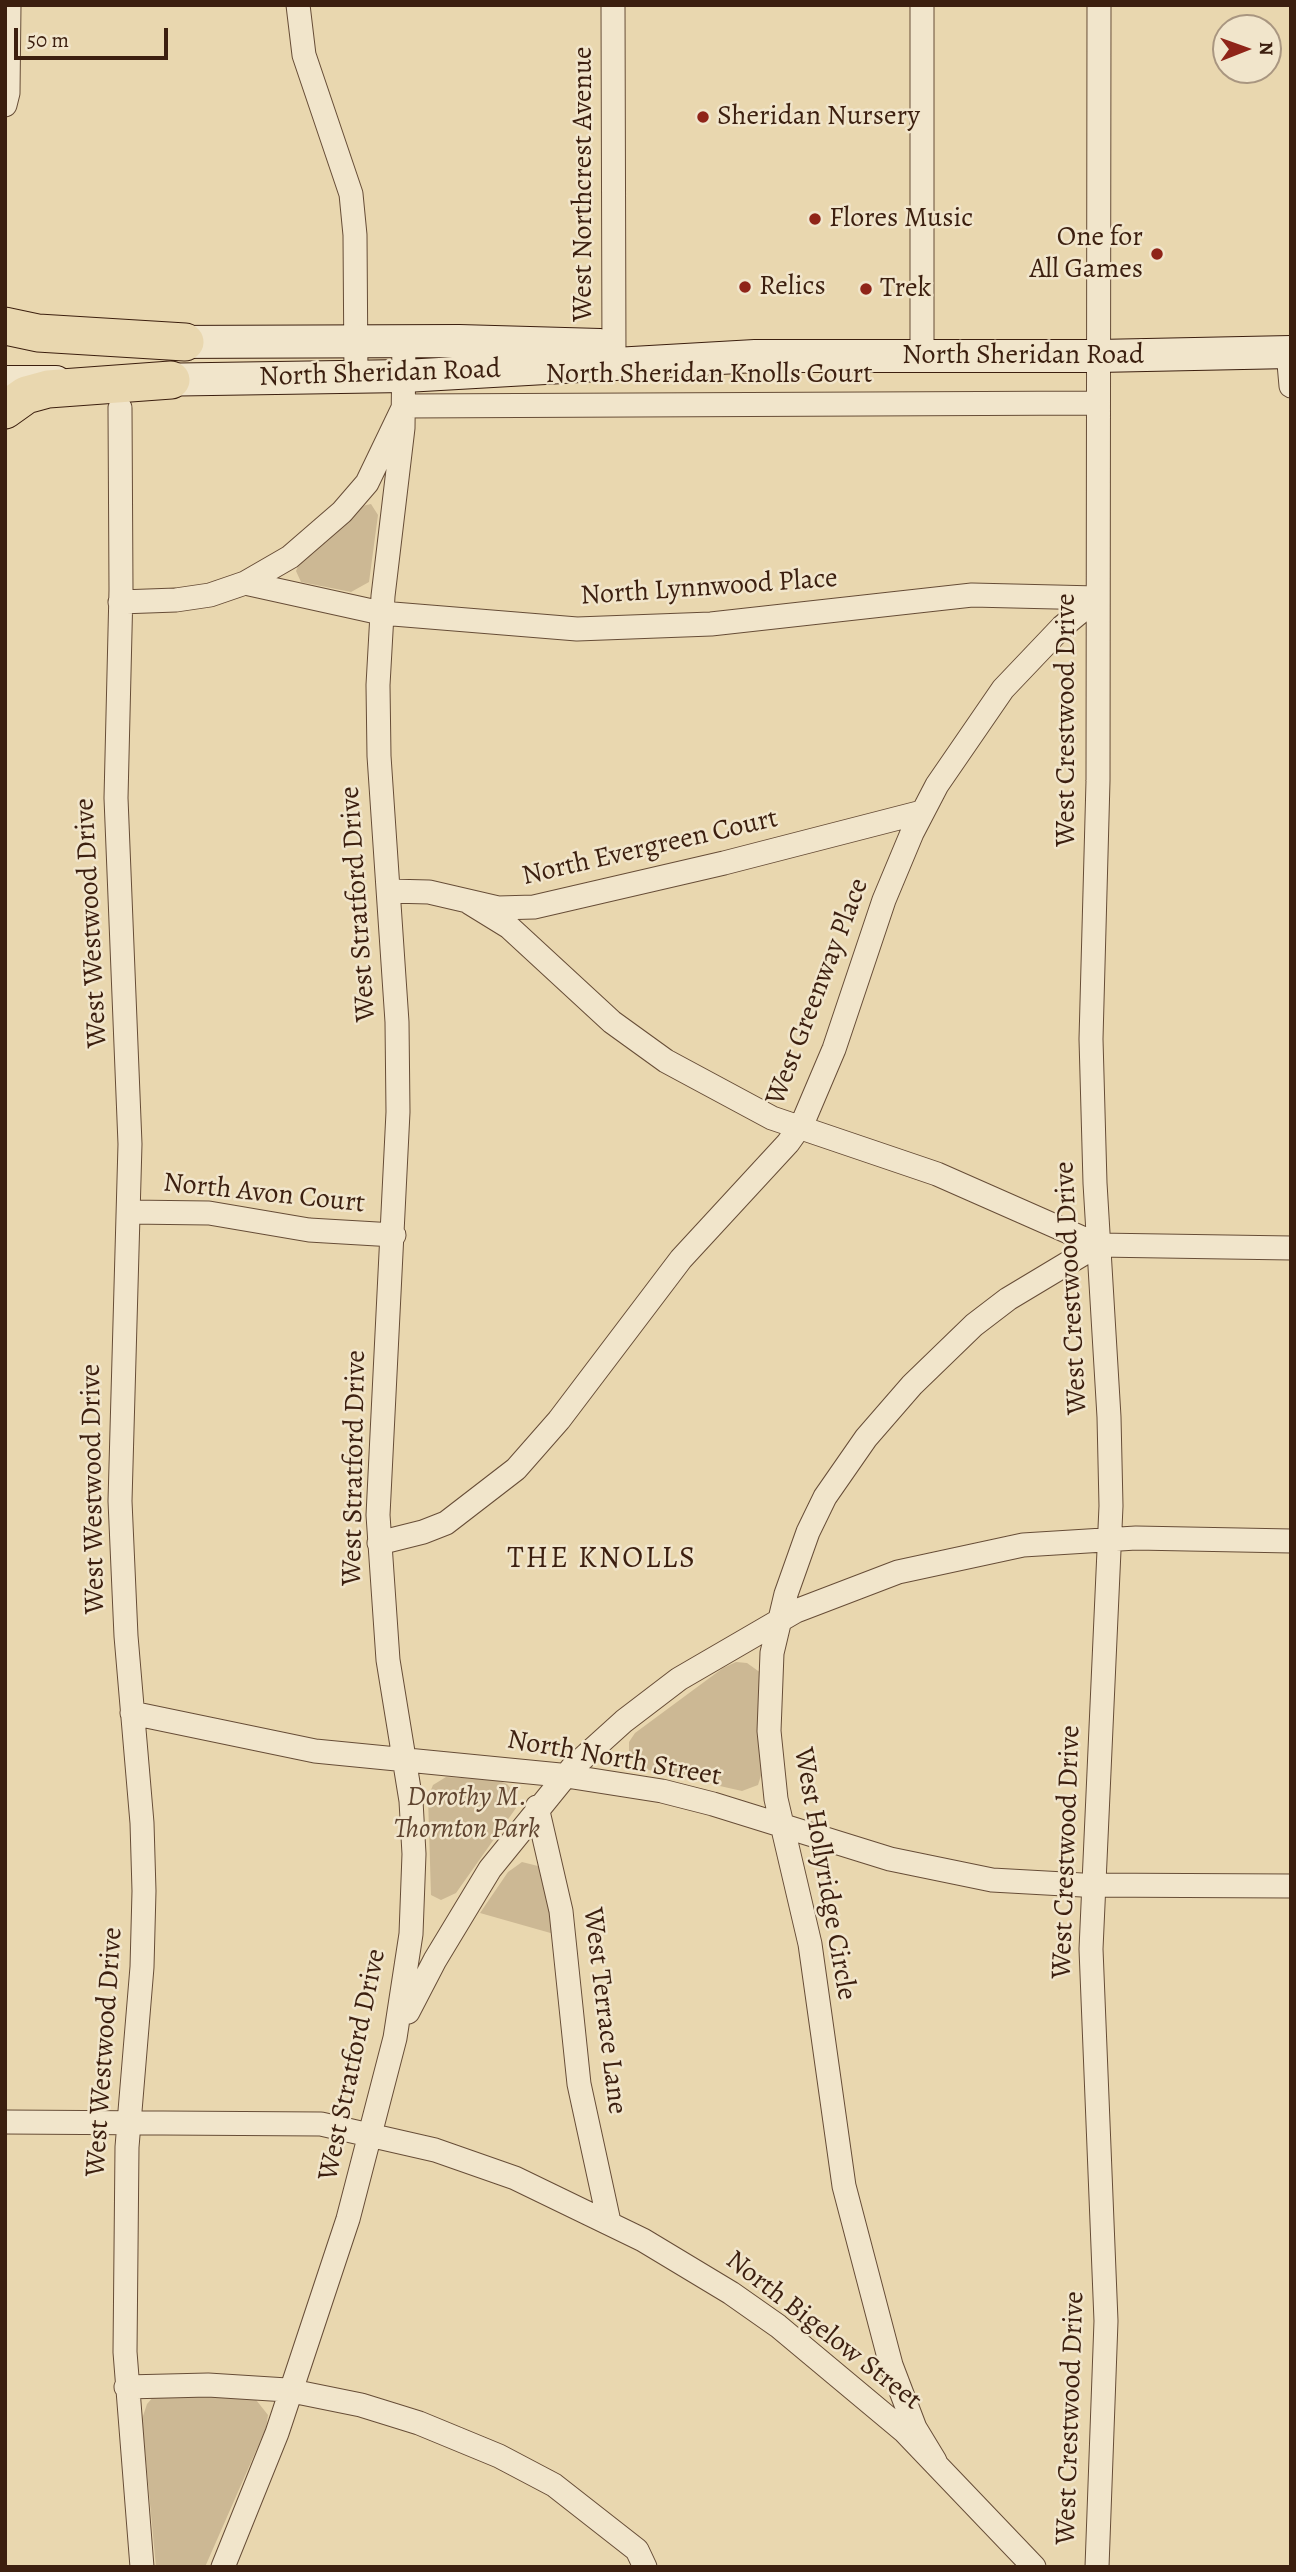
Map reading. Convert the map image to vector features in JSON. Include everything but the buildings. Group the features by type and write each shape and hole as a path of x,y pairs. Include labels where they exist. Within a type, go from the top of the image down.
{"highway":[{"path":"5,326 38,333 186,342"},
{"path":"5,410 26,396 48,389 171,380"}],"main road":[{"name":"North Sheridan Road","path":"5,343 404,341 614,354 755,356 1098,356 1289,352"},
{"name":"North Sheridan Road","path":"5,382 356,377 405,391 614,354"}],"street":[{"path":"5,105 8,93 9,5"},
{"path":"298,5 304,55 351,194 355,235 356,377"},
{"name":"West Northcrest Avenue","path":"613,5 614,354"},
{"path":"922,5 922,356"},
{"name":"West Crestwood Drive","path":"1097,2567 1106,2321 1091,2012 1092,1885 1110,1539 1109,1433 1098,1245 1091,1039 1098,780 1099,5"},
{"name":"West Stratford Drive","path":"223,2567 292,2391 344,2233 391,2055 406,1980 413,1907 414,1841 405,1760 388,1660 379,1543 380,1448 394,1236 398,1065 378,721 381,613 405,391 404,341"},
{"path":"1289,352 1291,386"},
{"name":"North Sheridan Knolls Court","path":"405,391 1097,402"},
{"name":"North Lynnwood Place","path":"120,602 188,599 246,583 290,557 348,506 372,475 405,391"},
{"name":"West Westwood Drive","path":"120,408 116,799 130,1099 129,1212 120,1446 122,1559 142,1823 144,1930 128,2123 124,2224 126,2387 142,2567"},
{"name":"North Lynnwood Place","path":"246,583 381,613 513,626 624,630 736,622 972,595 1097,598"},
{"name":"West Greenway Place","path":"379,1543 424,1532 446,1522 516,1469 559,1420 681,1259 777,1158 799,1128 834,1049 884,900 922,812 955,755 1003,689 1062,627 1097,598"},
{"name":"North Evergreen Court","path":"389,891 421,891 470,903 514,909 551,904 922,812"},
{"path":"470,903 509,927 612,1022 666,1061 760,1113 937,1174 1098,1245 1291,1248"},
{"name":"North Avon Court","path":"129,1212 209,1213 309,1230 394,1236"},
{"name":"West Hollyridge Circle","path":"935,2461 920,2439 903,2398 856,2238 838,2157 805,1919 781,1826 774,1786 769,1717 771,1666 779,1620 796,1562 813,1520 840,1473 866,1438 912,1385 974,1325 1008,1299 1098,1245"},
{"path":"391,2055 414,2000 439,1953 490,1869 564,1776 594,1746 670,1686 779,1620 850,1589 926,1564 1023,1545 1110,1539 1291,1541"},
{"name":"North North Street","path":"132,1713 280,1745 564,1776 681,1795 890,1859 1011,1882 1291,1886"},
{"name":"West Terrace Lane","path":"537,1807 561,1911 579,2084 609,2222"},
{"name":"North Bigelow Street","path":"5,2122 303,2123 371,2134 474,2162 609,2222 688,2266 756,2311 875,2406 935,2461 1034,2567"},
{"path":"126,2387 208,2385 292,2391 390,2413 510,2461 554,2486 637,2550 645,2567"}],"green space":[{"path":"371,504 378,515 369,582 351,592 301,582 296,571 300,562 332,536 358,507"},
{"path":"736,1662 747,1663 761,1673 763,1769 758,1785 742,1791 649,1770 633,1761 629,1754 629,1742 635,1733 723,1668"},
{"name":"Dorothy M. Thornton Park","path":"446,1777 497,1780 507,1784 513,1791 516,1808 456,1893 441,1900 431,1895 428,1797 433,1785"},
{"path":"522,1862 538,1866 545,1873 554,1934 480,1913 508,1872"},
{"path":"154,2396 253,2396 268,2415 266,2428 205,2567 156,2567 142,2419 147,2404"}],"place":[{"name":"Sheridan Nursery","path":"703,117"},
{"name":"Flores Music","path":"815,219"},
{"name":"One for All Games","path":"1157,254"},
{"name":"Relics","path":"745,287"},
{"name":"Trek","path":"866,289"}],"district":[{"name":"THE KNOLLS","path":"602,1560"}]}
